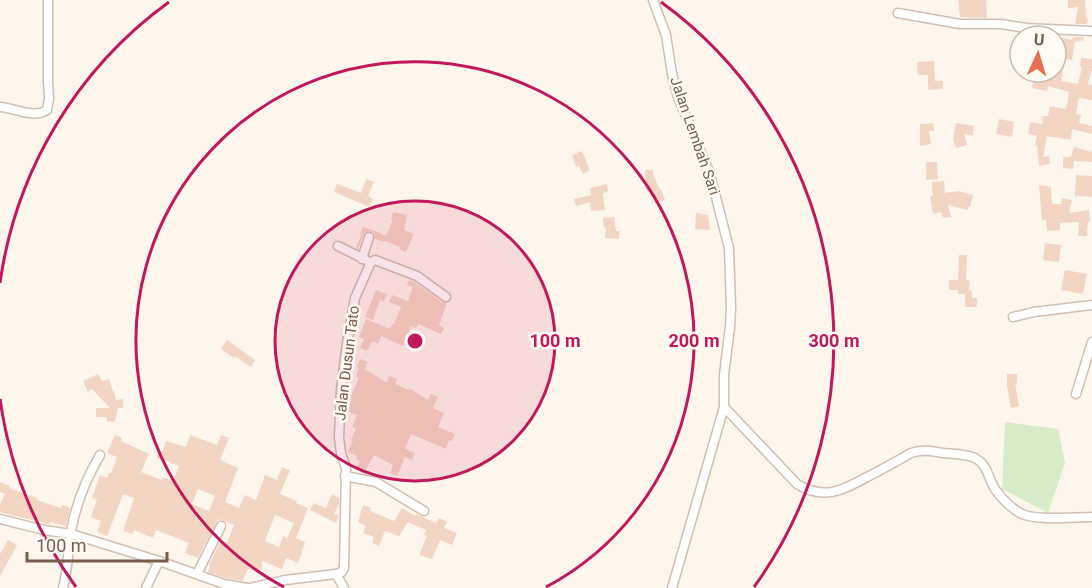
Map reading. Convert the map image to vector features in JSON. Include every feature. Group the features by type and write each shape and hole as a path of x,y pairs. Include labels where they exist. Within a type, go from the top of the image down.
{"street":[{"path":"0,107 32,114 40,114 47,110 49,99 48,0"},
{"name":"Jalan Lembah Sari","path":"653,0 666,35 678,97 710,174 729,248 731,307 724,375 724,407 672,588"},
{"path":"898,13 960,24 1001,24 1026,28 1092,31"},
{"name":"Jalan Dusun Tato","path":"336,574 342,572 344,566 346,468 339,438 341,390 355,298 366,261 369,237"},
{"path":"338,246 366,261 375,261 411,274 446,297"},
{"path":"1013,318 1034,312 1092,304"},
{"path":"1076,394 1092,342"},
{"path":"724,407 797,484 810,490 830,493 844,489 911,453 923,450 975,458 985,466 999,494 1012,507 1024,514 1034,517 1092,517"},
{"path":"63,588 78,503 91,470 100,455"},
{"path":"345,476 379,483 424,511"},
{"path":"0,519 71,534 224,584 253,588 285,580 336,574 344,588"},
{"path":"196,574 220,526"},
{"path":"147,588 159,561"}],"green space":[{"path":"1005,422 1058,429 1065,463 1048,513 1002,489"}],"building":[{"path":"958,0 986,0 987,18 960,17"},
{"path":"1068,0 1085,0 1087,24 1075,24 1078,7 1068,8"},
{"path":"1083,37 1084,40 1075,42 1072,60 1068,59 1068,39"},
{"path":"1081,58 1092,59 1092,71 1088,84 1092,85 1092,100 1079,98 1076,114 1081,115 1079,123 1092,126 1092,134 1072,129 1071,140 1047,136 1043,157 1049,156 1050,164 1039,166 1035,145 1037,136 1028,134 1030,122 1043,124 1042,116 1048,116 1050,106 1066,109 1069,92 1048,86 1047,91 1032,88 1033,84 1078,84 1082,67 1080,66"},
{"path":"934,61 935,81 943,81 943,89 928,90 928,75 918,75 917,62"},
{"path":"999,119 1014,122 1012,137 996,134"},
{"path":"933,123 934,131 929,131 931,144 920,146 920,124"},
{"path":"956,123 974,126 973,136 964,134 967,145 956,148 953,139"},
{"path":"1074,147 1092,152 1092,162 1074,161 1073,169 1063,168 1063,157 1071,157"},
{"path":"582,151 589,168 589,171 583,174 579,166 576,167 572,155"},
{"path":"926,162 937,162 938,179 926,180"},
{"path":"645,170 653,170 665,200 656,204 649,190 646,191"},
{"path":"1076,175 1092,176 1092,197 1075,196"},
{"path":"366,179 374,182 368,196 373,199 369,207 334,192 337,184 361,193"},
{"path":"944,181 945,193 958,191 973,195 968,210 948,205 951,217 943,218 941,212 933,214 930,196 933,196 932,182"},
{"path":"607,184 608,192 603,193 605,210 591,211 590,202 576,206 574,199 591,195 590,188"},
{"path":"1039,185 1051,187 1052,204 1061,204 1062,198 1072,200 1069,213 1089,210 1090,221 1088,221 1087,236 1078,236 1079,222 1060,223 1060,230 1047,231 1046,220 1042,220"},
{"path":"393,212 407,215 404,230 414,234 406,252 399,249 400,247 375,239 374,233 370,231 364,233 358,249 356,248 363,227 386,236 393,220 391,220"},
{"path":"696,213 708,215 710,230 695,229"},
{"path":"614,217 616,231 620,231 619,239 605,238 606,227 604,228 603,218"},
{"path":"1045,243 1061,245 1059,262 1043,260"},
{"path":"959,255 967,255 966,280 970,281 969,290 972,291 972,298 977,298 977,307 965,307 965,294 958,294 958,290 949,290 949,280 958,280"},
{"path":"1065,270 1087,274 1083,294 1061,290"},
{"path":"409,280 447,303 439,325 444,328 441,334 418,324 416,328 411,326 403,346 381,336 378,344 372,341 367,351 360,348 364,339 359,337 366,319 390,329 394,324 401,307 389,302 392,295 408,301 413,287 407,285"},
{"path":"376,290 387,294 384,302 380,300 373,320 365,317"},
{"path":"227,340 255,360 251,367 221,349"},
{"path":"360,359 368,362 365,369 387,383 389,376 397,379 395,384 409,390 409,388 428,400 431,394 438,397 433,408 444,413 438,427 455,434 452,441 449,440 446,449 411,434 405,449 415,453 412,460 405,457 397,476 390,473 393,465 374,455 364,473 355,470 360,461 356,459 357,456 348,452 356,428 352,427 357,415 347,411 359,378 356,377"},
{"path":"98,374 102,381 109,379 116,400 123,399 123,408 118,408 115,422 107,421 107,417 96,417 96,408 110,408 92,389 88,392 83,381"},
{"path":"1007,374 1017,374 1017,383 1015,383 1019,406 1011,408 1007,386"},
{"path":"115,435 122,438 121,441 149,454 141,472 162,480 163,477 173,481 179,466 157,458 166,441 186,447 190,435 217,445 221,435 229,438 220,460 238,468 225,502 239,508 245,495 256,500 265,475 277,480 282,467 290,470 280,494 308,508 296,538 305,542 300,551 302,552 298,563 286,558 282,569 262,561 262,570 248,569 242,581 208,572 221,540 227,543 234,525 218,519 198,558 185,553 189,543 156,530 153,538 134,530 132,534 123,531 134,498 123,494 107,536 97,532 101,521 91,517 97,500 92,498 100,475 107,478 117,457 107,453","holes":["198,489 215,496 209,511 192,504","275,515 294,523 287,538 283,536 279,547 265,541"]},
{"path":"0,482 37,500 61,508 62,505 70,508 66,526 51,522 47,524 0,512 0,504 5,494 0,492"},
{"path":"332,494 339,498 334,514 339,515 336,523 310,510 314,503 326,508"},
{"path":"363,505 371,508 370,511 394,521 402,508 415,516 416,514 436,523 439,518 447,522 444,528 457,533 452,545 440,540 432,559 419,555 427,536 424,535 426,530 408,522 399,536 385,531 379,546 372,543 374,537 363,533 366,526 358,522"},
{"path":"8,540 17,545 0,576 0,554"}]}
